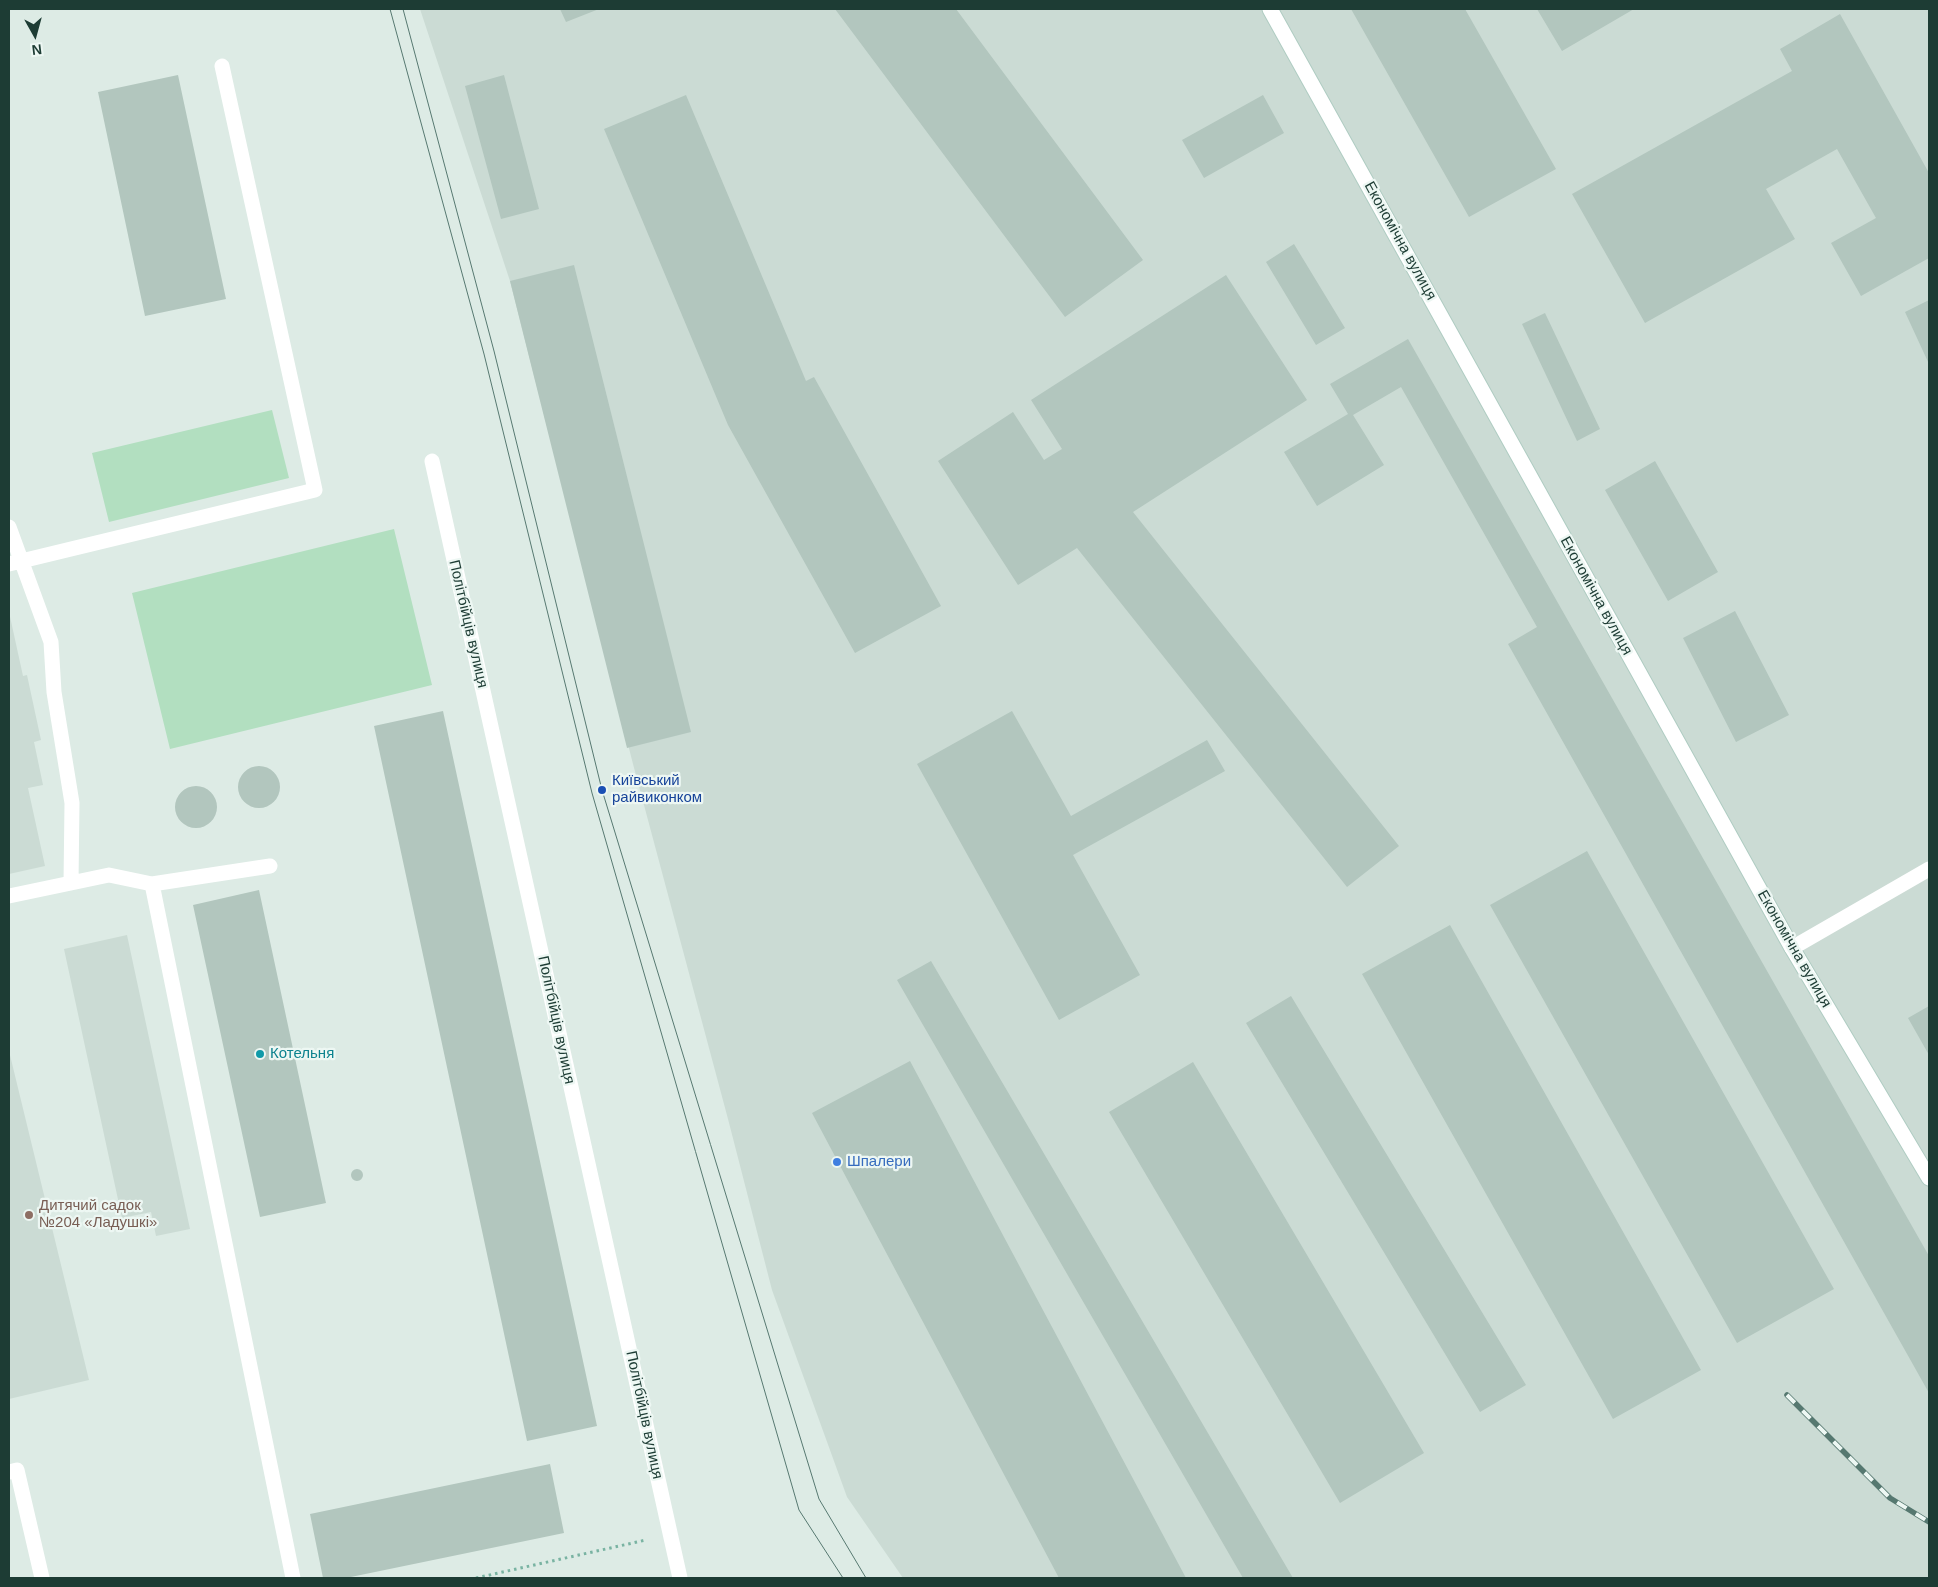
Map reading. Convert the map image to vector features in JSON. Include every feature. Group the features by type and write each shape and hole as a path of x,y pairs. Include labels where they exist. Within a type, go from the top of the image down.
{"street":[{"name":"Економічна вулиця","path":"1270,9 1792,948 1929,1178"},
{"path":"16,563 315,490 222,66"},
{"name":"Політбійців вулиця","path":"432,461 680,1578"},
{"path":"9,527 16,563 52,642 54,692 72,803 71,883"},
{"path":"9,896 109,875 152,884 270,866"},
{"path":"1792,948 1929,869"},
{"path":"152,884 293,1578"},
{"path":"9,1472 17,1470 42,1578"}],"path":[{"path":"476,1578 670,1535"}],"shaded area":[{"path":"420,9 1929,9 1929,1578 903,1578 847,1497 772,1290 633,764 510,281"},
{"path":"9,612 23,676 27,675 41,740 34,742 43,785 28,788 45,866 9,874"},
{"path":"127,935 190,1229 156,1236 151,1212 122,1218 64,949"},
{"name":"Дитячий садок №204 «Ладушкі»","path":"9,1051 89,1380 9,1399"}],"green space":[{"path":"272,410 289,478 109,522 92,453"},
{"path":"394,529 432,685 170,749 132,593"}],"building":[{"path":"560,9 599,9 566,22"},
{"path":"835,9 956,9 1143,260 1065,317"},
{"path":"1351,9 1465,9 1556,169 1469,217"},
{"path":"1537,9 1634,9 1562,51"},
{"path":"1840,14 1929,173 1929,258 1861,296 1831,243 1876,218 1837,149 1766,189 1795,239 1645,323 1572,194 1792,71 1780,49"},
{"path":"178,75 226,299 145,316 98,92"},
{"path":"504,75 539,209 501,219 465,86"},
{"path":"686,95 806,381 814,377 941,606 855,653 728,425 604,129"},
{"path":"1263,95 1284,133 1204,178 1182,140"},
{"path":"1294,244 1345,328 1316,345 1266,262"},
{"path":"574,265 691,732 627,748 510,281"},
{"path":"1226,275 1307,400 1133,512 1399,846 1347,887 1077,548 1018,585 938,461 1013,412 1044,460 1062,449 1031,400"},
{"path":"1929,300 1929,364 1905,312"},
{"path":"1545,313 1600,429 1577,441 1522,324"},
{"path":"1408,339 1929,1256 1929,1393 1508,644 1537,627 1401,387 1353,415 1384,465 1317,506 1284,452 1348,414 1330,384"},
{"path":"1655,461 1718,572 1668,601 1605,490"},
{"path":"1735,611 1789,715 1736,742 1683,638"},
{"path":"443,711 597,1426 527,1441 374,726"},
{"path":"1012,711 1071,816 1207,740 1225,771 1073,855 1140,975 1059,1020 917,764"},
{"path":"259,766 274,772 280,787 274,802 259,808 244,802 238,787 244,772"},
{"path":"196,786 211,792 217,807 211,822 196,828 181,822 175,807 181,792"},
{"path":"1587,851 1834,1289 1737,1343 1490,905"},
{"name":"Котельня","path":"259,890 326,1203 260,1217 193,905"},
{"path":"1450,925 1701,1370 1613,1419 1362,974"},
{"path":"931,961 1293,1578 1243,1578 897,980"},
{"path":"1291,996 1526,1385 1480,1412 1246,1023"},
{"path":"1929,1006 1929,1055 1908,1018"},
{"path":"910,1061 1186,1578 1059,1578 812,1113"},
{"path":"1193,1062 1424,1453 1340,1503 1109,1112"},
{"path":"355,1169 359,1169 363,1175 359,1181 355,1181 351,1177 351,1173"},
{"path":"550,1464 564,1533 346,1578 323,1578 310,1514"}],"tram line":[{"path":"390,9 484,354 592,793 799,1510 843,1578"},
{"path":"403,9 494,351 602,790 819,1499 866,1578"}],"railway":[{"path":"1787,1395 1890,1498 1929,1522"}],"place":[{"name":"Київський райвиконком","path":"602,790"},
{"name":"Котельня","path":"260,1054"},
{"name":"Шпалери","path":"837,1162"},
{"name":"Дитячий садок №204 «Ладушкі»","path":"29,1215"}]}
